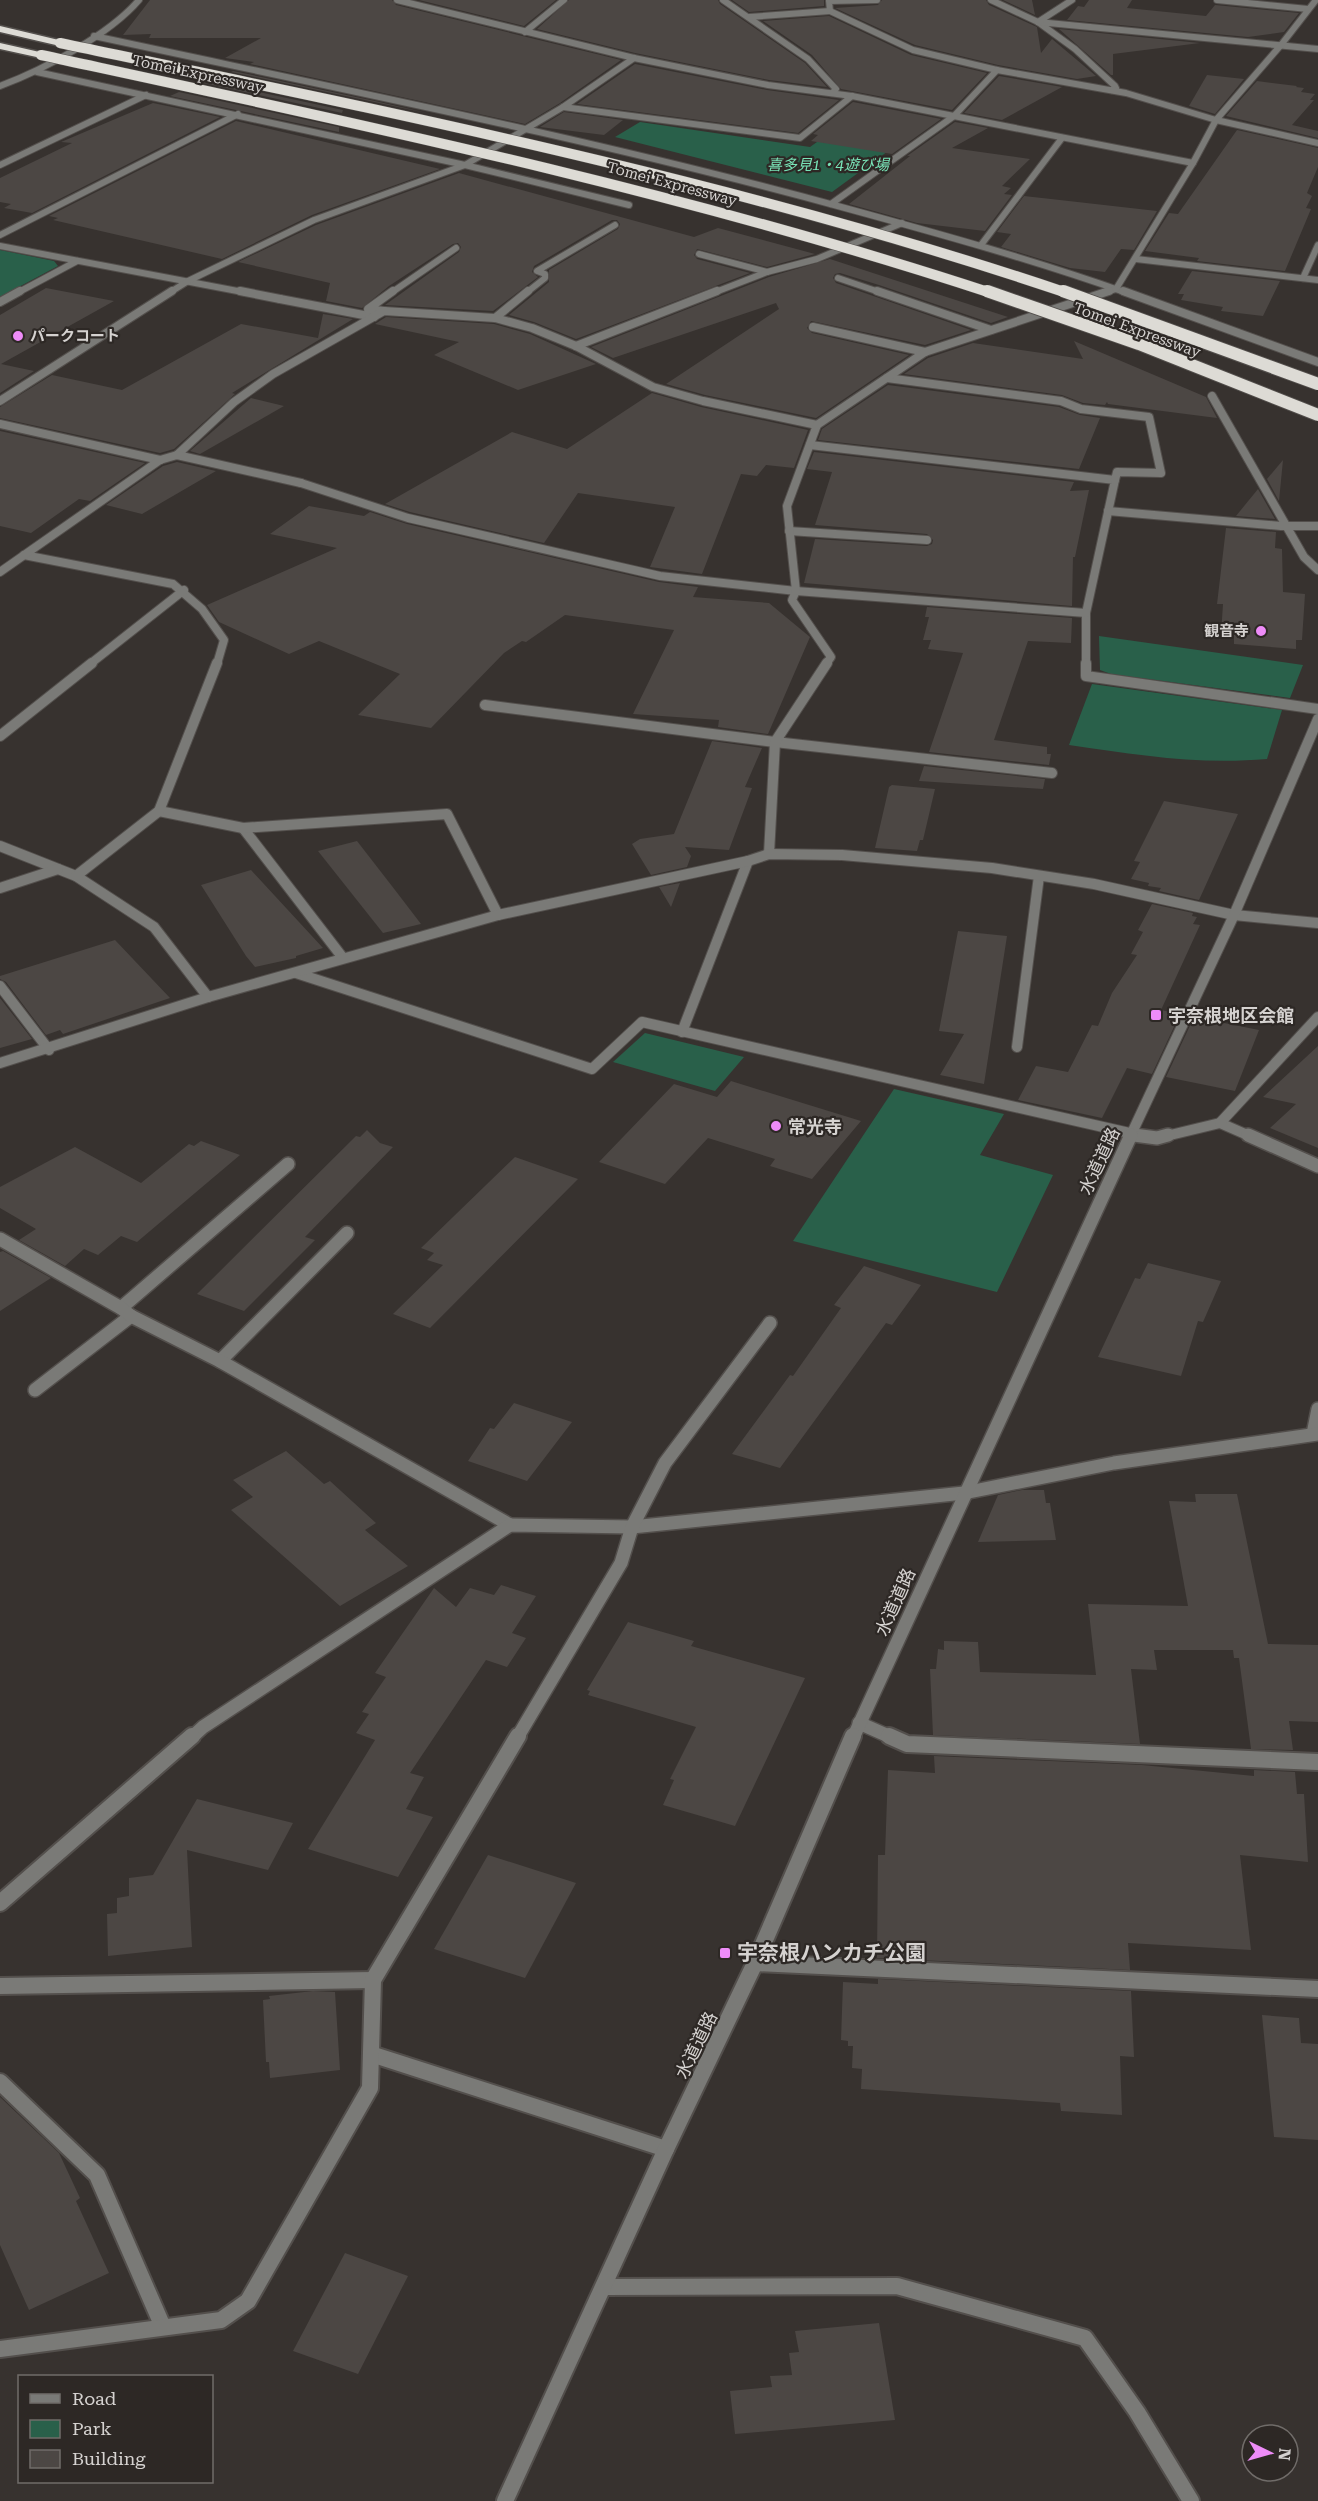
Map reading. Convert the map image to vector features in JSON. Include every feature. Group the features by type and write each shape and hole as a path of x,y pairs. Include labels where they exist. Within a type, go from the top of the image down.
{"highway":[{"name":"Tomei Expressway","path":"0,29 498,136 772,204 1040,284 1155,323 1318,384"},
{"name":"Tomei Expressway","path":"0,46 503,157 621,186 835,244 1129,342 1318,416"}],"street":[{"path":"0,86 37,72 125,16 139,0"},
{"path":"397,0 634,58 768,85 852,96 1193,163"},
{"path":"525,32 564,0"},
{"path":"723,0 808,59 836,88 832,93"},
{"path":"830,11 829,1 878,0"},
{"path":"991,0 1038,22 1318,49"},
{"path":"1038,22 1072,0"},
{"path":"1217,0 1308,9"},
{"path":"769,854 775,742 831,657 792,600 796,591 787,506 817,425 925,352 1116,289 1193,163 1216,120 1281,45 1316,0"},
{"path":"749,17 830,11 913,50 997,70 1112,90 1216,120 1318,143"},
{"path":"1038,22 1098,69 1115,86 1116,88 1112,90"},
{"path":"94,36 527,129 649,157 831,204 981,246 1116,289 1318,362"},
{"path":"0,401 188,281 314,220 465,165 563,107 634,58"},
{"path":"831,204 954,116 997,70"},
{"path":"37,72 465,165 628,206"},
{"path":"0,165 146,95"},
{"path":"563,107 800,138 852,96"},
{"path":"0,235 238,114"},
{"path":"981,246 1062,138"},
{"path":"576,346 767,272 818,259 902,223"},
{"path":"495,318 545,278 545,274 537,271 615,225"},
{"path":"1303,278 1318,245"},
{"path":"0,246 374,317"},
{"path":"456,248 368,309 495,318 532,328 576,346 653,387 735,409 817,425"},
{"path":"699,254 767,272"},
{"path":"1136,259 1318,280"},
{"path":"0,302 77,261"},
{"path":"838,278 991,330"},
{"path":"0,572 160,460 177,455 234,402 266,380 384,311"},
{"path":"813,327 925,352"},
{"path":"887,378 1061,401 1081,409 1149,417 1161,473 1117,472 1086,614 1086,676 1318,709"},
{"path":"1212,396 1304,557 1318,570"},
{"path":"0,424 160,460"},
{"path":"810,445 1115,480"},
{"path":"177,455 301,483 408,518 660,576 796,591 1086,614"},
{"path":"1108,511 1287,526 1318,526"},
{"path":"789,531 927,540"},
{"path":"24,555 173,584 184,590 217,627 224,640 216,668 159,811 76,876"},
{"path":"0,736 184,590"},
{"path":"485,705 775,742 1052,773"},
{"name":"水道道路","path":"505,2501 666,2149 755,1963 859,1724 964,1493 1315,739 1318,719"},
{"path":"159,811 243,828 447,814 498,915"},
{"path":"243,828 343,958"},
{"path":"0,846 76,876 154,927 208,997"},
{"path":"0,1064 208,997 498,915 748,861 769,854 842,855 992,868 1094,884 1234,915 1318,923"},
{"path":"682,1032 748,861"},
{"path":"0,888 58,869"},
{"path":"1017,1047 1039,876"},
{"path":"296,972 592,1069 642,1022 1131,1135 1157,1138 1221,1123 1318,1017"},
{"path":"0,986 49,1050"},
{"path":"1221,1123 1318,1166"},
{"path":"35,1390 126,1312 288,1164"},
{"path":"220,1361 347,1233"},
{"path":"0,1239 126,1312 220,1361 510,1525 632,1527 964,1493 1113,1463 1315,1434 1318,1409"},
{"path":"0,2349 221,2320 248,2301 370,2088 373,1980 621,1563 632,1527 664,1463 770,1323"},
{"path":"0,1903 203,1727 510,1525"},
{"path":"859,1724 907,1744 1318,1762"},
{"path":"755,1963 1318,1989"},
{"path":"0,1986 373,1980"},
{"path":"371,2054 666,2149"},
{"path":"0,2082 97,2175 163,2327"},
{"path":"604,2287 897,2286 1085,2338 1137,2412 1191,2501"}],"green space":[{"name":"喜多見1・4遊び場","path":"866,107 932,119 832,192 615,137 640,122 810,147"},
{"path":"0,250 54,261 58,266 0,297"},
{"path":"1099,636 1303,665 1290,698 1111,674 1100,670"},
{"path":"1092,684 1282,710 1267,759 1192,760 1069,745"},
{"path":"645,1033 744,1057 715,1091 613,1062"},
{"path":"894,1089 1004,1114 980,1155 1053,1175 997,1292 793,1241"}],"building":[{"path":"150,0 392,0 396,5 621,60 560,103 525,124 250,64 254,62 225,58 261,38 149,38 151,34 123,35"},
{"path":"419,0 556,0 524,26"},
{"path":"569,0 718,0 720,4 805,63 827,87 769,80 635,53 537,29"},
{"path":"732,0 824,0 824,6 749,12"},
{"path":"882,0 986,0 989,5 1037,27 1041,53 1052,39 1096,76 1077,79 998,65 915,45 835,8 878,5"},
{"path":"1003,0 1032,0 1035,15"},
{"path":"1089,0 1132,0 1127,8 1206,16 1215,5 1299,13 1284,32 1248,37 1067,20 1078,6 1084,7"},
{"path":"829,16 911,55 987,73 952,110 841,89 812,55 763,21"},
{"path":"1059,29 1200,43 1113,54 1113,75 1111,75"},
{"path":"635,64 767,90 839,100 798,133 577,104"},
{"path":"231,72 375,101 431,114"},
{"path":"1207,75 1244,79 1215,114 1189,106"},
{"path":"999,76 1062,87 1002,120 964,113"},
{"path":"207,81 343,110 342,113 203,83"},
{"path":"1257,81 1297,86 1304,88 1301,92 1315,94 1310,100 1314,100 1292,125 1318,131 1318,138 1226,116"},
{"path":"179,92 339,127 339,132 170,96"},
{"path":"853,102 941,119 892,154 811,141 818,135 813,134"},
{"path":"153,103 220,117 32,213 4,208 11,204 0,202 0,178 72,143 61,142"},
{"path":"564,112 623,120 604,135 540,127"},
{"path":"236,121 440,169 312,215 222,259 53,220 58,218 49,216"},
{"path":"955,122 988,128 952,148 1030,159 1002,186 1011,188 1004,194 1012,195 985,231 917,223 849,204 910,156 907,156"},
{"path":"1237,130 1318,148 1318,167 1307,193 1312,196 1306,208 1311,209 1285,271 1197,261 1199,258 1145,251 1169,213 1178,214"},
{"path":"459,173 694,237 718,228 815,254 767,267 697,249 694,255 697,259 750,273 576,339 534,322 509,315 549,282 549,270 618,229 620,224 617,220 612,220 534,266 532,272 538,277 493,311 385,305 459,252 461,247 458,243 389,286 362,308 326,301 330,283 238,262 316,225"},
{"path":"1024,196 1157,211 1134,250 1121,249 1105,272 1070,268 1001,247 1011,234 997,232"},
{"path":"830,259 1008,317 991,323 879,285 840,273 835,274 833,278 836,283 971,330 925,345 811,321 807,328 812,333 909,355 816,418 705,395 666,384 779,309 776,303 613,358 591,347 769,277"},
{"path":"1192,271 1280,281 1263,316 1221,311 1223,307 1181,300 1184,294 1178,294"},
{"path":"46,288 114,301 1,364 34,371 0,393 0,315"},
{"path":"323,314 353,319 232,393 235,394 174,449 160,453 0,418 0,407 52,375 122,390 241,324 318,338"},
{"path":"386,317 494,324 530,334 596,364 518,390 434,355 459,342 375,324"},
{"path":"1074,341 1206,397 1217,418 1108,404 1107,402 1105,405 1083,403 1062,395 904,374 928,358 973,343 1083,359"},
{"path":"888,385 1059,407 1080,415 1100,418 1079,469 818,440 822,429"},
{"path":"652,393 701,407 808,430 794,468 766,465 757,476 741,474 702,574 650,567 675,507 578,493 544,543 410,512 385,504 512,432 567,449"},
{"path":"251,398 284,406 200,454 190,451"},
{"path":"0,431 145,463 90,501 79,499 31,533 0,526"},
{"path":"814,452 1074,482 1070,491 1089,490 1075,557 1073,557 1072,606 804,583 815,539 927,546 932,544 933,540 927,534 815,525 832,472 807,469"},
{"path":"1283,460 1279,501 1267,479"},
{"path":"177,462 216,471 142,514 106,505 163,466"},
{"path":"1258,489 1275,519 1236,516"},
{"path":"309,506 364,516 370,512 407,524 659,582 698,587 693,597 769,603 810,637 768,734 718,727 719,720 633,714 674,630 565,615 526,642 522,641 504,653 431,728 358,715 400,674 319,641 289,654 219,622 207,605 337,548 270,534"},
{"path":"1226,528 1276,532 1275,548 1282,549 1283,592 1305,594 1302,640 1296,640 1296,649 1234,644 1234,635 1221,634 1223,604 1217,604"},
{"path":"927,607 1072,618 1071,643 1028,641 994,740 1047,747 1047,754 1051,754 1049,765 929,752 963,653 928,649 931,640 923,640 929,617 925,617"},
{"path":"712,741 762,748 745,787 752,788 729,850 685,847 691,856 687,867 651,875 632,844 640,839 674,834"},
{"path":"924,766 1045,779 1043,789 919,781"},
{"path":"892,785 935,789 923,840 920,840 917,851 875,848 889,787"},
{"path":"1164,801 1238,814 1199,900 1159,891 1161,888 1148,886 1149,883 1131,879 1140,862 1134,861"},
{"path":"357,841 421,924 383,933 318,851"},
{"path":"251,870 323,948 296,956 296,958 255,967 201,885"},
{"path":"680,883 671,907 659,887"},
{"path":"1152,904 1193,913 1192,916 1197,917 1193,924 1200,925 1161,1010 1180,1014 1152,1074 1127,1068 1102,1118 1018,1100 1036,1066 1068,1072 1092,1025 1098,1026 1112,993 1137,955 1131,954 1143,932 1138,930"},
{"path":"958,931 1007,936 984,1084 940,1075 964,1034 939,1031"},
{"path":"115,940 170,998 63,1034 60,1030 46,1035 6,982 0,979 0,976"},
{"path":"0,998 32,1039 0,1048"},
{"path":"1194,1017 1259,1030 1235,1091 1166,1077"},
{"path":"1318,1046 1318,1148 1270,1128 1296,1104 1263,1097"},
{"path":"731,1081 861,1121 812,1179 770,1166 775,1159 708,1138 665,1184 599,1162 674,1084 717,1097"},
{"path":"367,1130 380,1143 393,1147 305,1237 315,1240 244,1311 197,1294 356,1136 360,1137"},
{"path":"201,1141 240,1155 137,1242 121,1236 98,1255 84,1249 65,1266 19,1240 36,1229 0,1208 0,1187 75,1147 141,1183 189,1144 194,1146"},
{"path":"515,1157 578,1179 430,1328 393,1314 443,1265 427,1260 434,1253 421,1248"},
{"path":"3,1251 51,1278 0,1311 0,1252"},
{"path":"1148,1263 1221,1281 1203,1322 1198,1321 1181,1376 1098,1357 1135,1278 1140,1279"},
{"path":"864,1266 921,1285 892,1325 886,1323 780,1468 732,1454 790,1375 793,1376 841,1308 834,1305"},
{"path":"514,1403 572,1422 527,1481 468,1461 490,1428 494,1429"},
{"path":"286,1451 324,1484 330,1481 376,1523 365,1530 408,1566 340,1606 231,1510 253,1497 233,1480"},
{"path":"1022,1490 1044,1490 1046,1503 1050,1503 1056,1540 978,1542 998,1495"},
{"path":"1195,1494 1237,1494 1268,1644 1318,1645 1318,1722 1289,1721 1293,1750 1251,1749 1239,1658 1234,1658 1233,1650 1154,1650 1157,1670 1131,1669 1140,1744 933,1735 930,1669 936,1669 938,1649 944,1650 944,1641 978,1642 980,1672 1096,1675 1088,1604 1188,1606 1169,1501 1196,1502"},
{"path":"501,1585 536,1596 512,1633 526,1638 507,1667 486,1660 410,1773 424,1777 406,1809 433,1817 398,1877 308,1849 375,1740 356,1733 369,1714 362,1712 386,1677 375,1673 434,1588 456,1607 470,1588 494,1595"},
{"path":"628,1622 694,1641 691,1646 805,1678 735,1826 663,1805 674,1780 670,1779 696,1727 588,1695 590,1691 587,1690"},
{"path":"934,1756 1142,1765 1254,1776 1254,1770 1295,1772 1297,1794 1304,1794 1308,1862 1240,1855 1251,1950 1128,1943 1130,1970 877,1958 878,1855 885,1855 888,1770 935,1773"},
{"path":"197,1799 293,1823 268,1870 187,1850 192,1947 108,1956 107,1914 117,1913 117,1898 129,1896 129,1878 153,1875"},
{"path":"488,1855 576,1883 525,1978 434,1949"},
{"path":"878,1979 1131,1991 1134,2057 1120,2056 1122,2115 1061,2111 1060,2103 861,2089 862,2069 852,2068 853,2046 848,2046 848,2041 841,2040 843,1982 878,1984"},
{"path":"313,1991 335,1992 340,2070 270,2078 269,2062 266,2062 263,2000 270,1999 269,1996"},
{"path":"1262,2015 1299,2018 1301,2043 1318,2044 1318,2140 1274,2137"},
{"path":"0,2097 59,2153 80,2198 76,2201 109,2273 29,2310 0,2245"},
{"path":"345,2253 408,2276 358,2374 293,2351"},
{"path":"879,2323 895,2420 735,2434 730,2391 772,2387 770,2376 792,2375 789,2353 799,2352 795,2331"}],"place":[{"name":"パークコート","path":"18,336"},
{"name":"観音寺","path":"1261,631"},
{"name":"宇奈根地区会館","path":"1156,1015"},
{"name":"常光寺","path":"776,1126"},
{"name":"宇奈根ハンカチ公園","path":"725,1953"}]}
